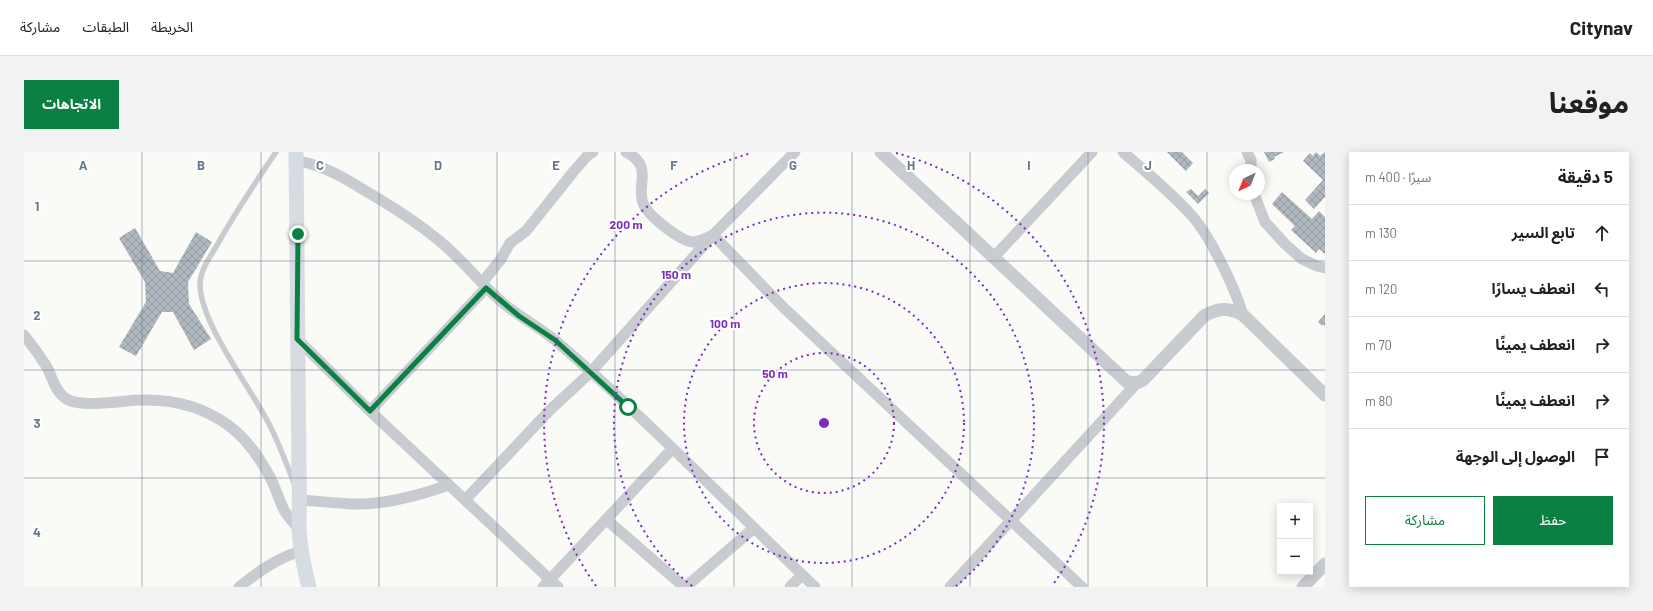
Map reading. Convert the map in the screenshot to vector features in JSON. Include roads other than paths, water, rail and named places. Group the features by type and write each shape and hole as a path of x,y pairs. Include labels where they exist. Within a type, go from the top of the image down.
{"main road":[{"path":"296,156 298,473 300,500 299,529 301,551 309,587"}],"street":[{"path":"370,411 484,286 510,243 526,231 579,165 588,155 594,152"},
{"path":"626,152 631,154 640,164 644,176 641,195 645,208 670,230 688,241 698,241 713,236"},
{"path":"465,500 551,409 590,372 713,236 795,152"},
{"path":"881,152 1122,379 1127,382 1137,383"},
{"path":"994,257 1092,152"},
{"path":"1123,152 1182,206 1201,228 1219,260 1243,314"},
{"path":"1247,152 1251,160 1251,164"},
{"path":"296,156 339,175 408,217 452,251 484,286 514,312 555,340 590,372 815,587"},
{"path":"1256,200 1265,222 1285,244 1302,259 1325,268"},
{"path":"713,236 784,308 1082,587"},
{"path":"950,587 1137,383 1148,375 1204,316 1216,310 1226,308 1236,310 1243,314 1325,395"},
{"path":"24,335 47,367 59,393 73,403 84,404 143,400 169,401 193,407 213,415 229,425 247,443 260,460 272,480 284,509 299,529"},
{"path":"297,339 370,411 465,500 550,585 606,520 672,449"},
{"path":"300,500 359,504 380,502 428,492 449,485"},
{"path":"606,520 683,586 686,586 692,582 754,528"},
{"path":"239,587 255,574 276,561 301,551"},
{"path":"1303,587 1325,564"},
{"path":"790,587 802,575"}],"lane":[{"path":"276,152 226,229 205,266 200,282 206,310 220,341 269,423 281,448 300,500"}]}
